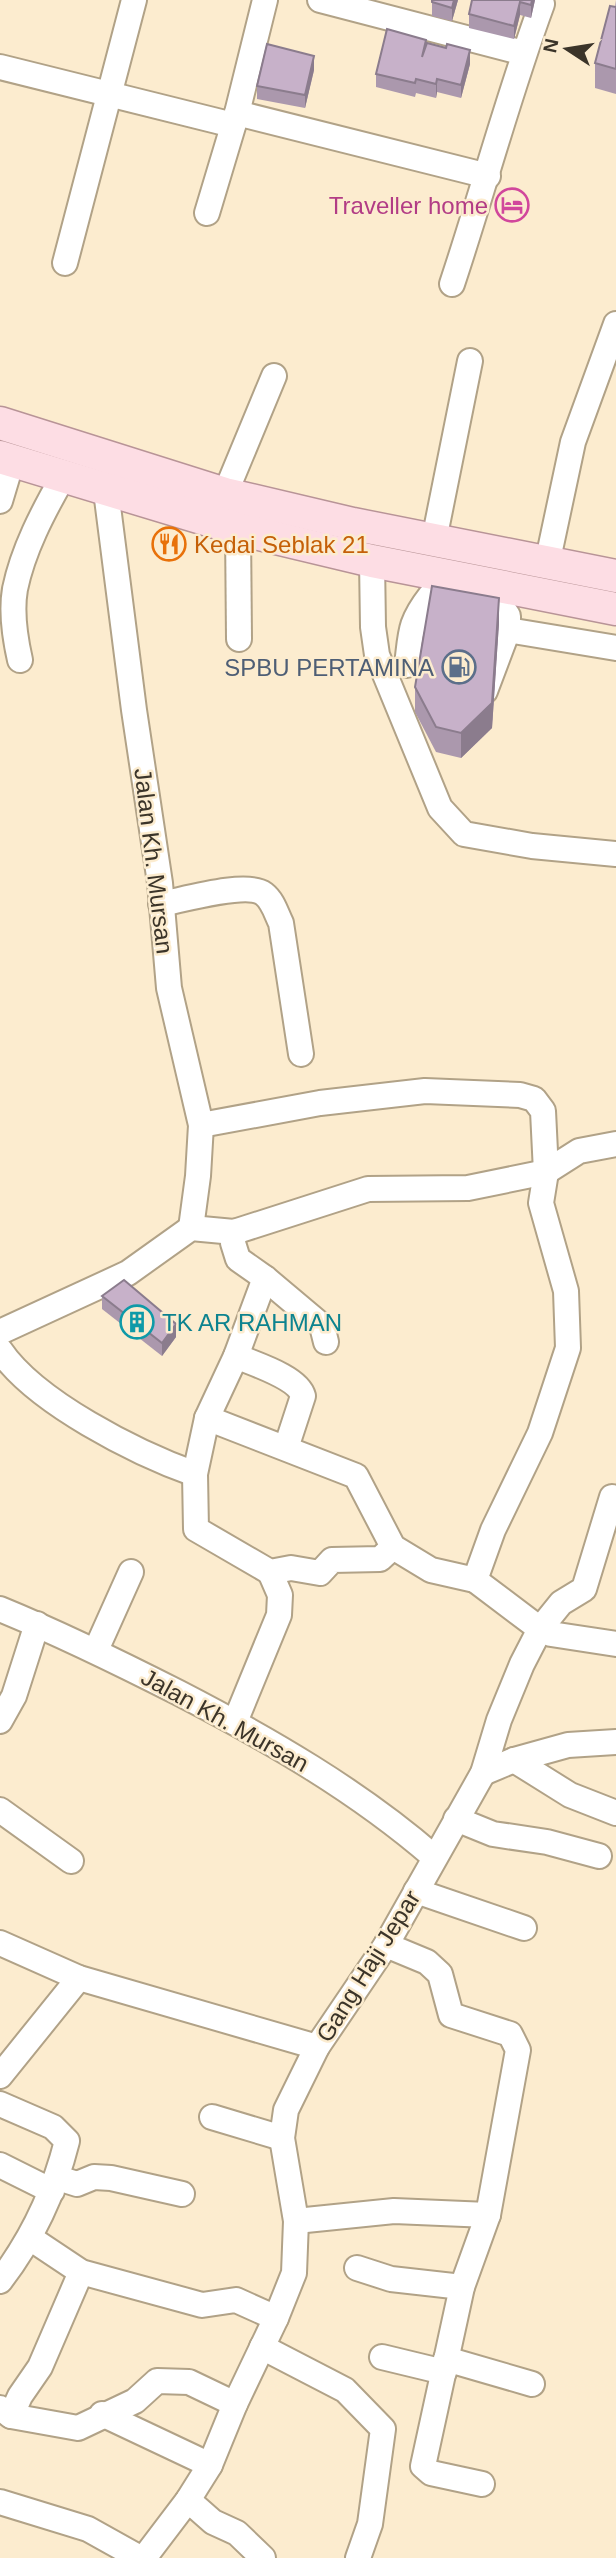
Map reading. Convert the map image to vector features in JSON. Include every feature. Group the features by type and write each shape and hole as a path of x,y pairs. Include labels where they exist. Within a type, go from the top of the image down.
{"main road":[{"path":"0,423 225,494 353,524 616,576"},
{"path":"6,459 238,529 372,561 431,585 616,609"}],"street":[{"path":"65,263 134,0"},
{"path":"207,213 235,119 265,0"},
{"path":"320,0 524,53"},
{"path":"452,284 488,176 524,53 542,4"},
{"path":"0,68 488,176"},
{"path":"547,564 573,442 616,324"},
{"path":"435,540 470,361"},
{"path":"225,494 274,376"},
{"path":"0,501 6,459"},
{"path":"20,660 14,611 15,590 41,515 62,477"},
{"name":"Jalan Kh. Mursan","path":"106,491 161,904 169,988 201,1125 191,1228"},
{"path":"238,529 239,639"},
{"path":"372,561 373,627 377,655 440,808 464,834 532,846 616,854"},
{"path":"407,665 411,628 431,585"},
{"path":"478,708 508,630 503,596"},
{"path":"508,630 616,648"},
{"path":"161,904 242,889 263,893 281,923 301,1054"},
{"path":"201,1125 320,1103 425,1091 520,1095 534,1099 542,1111 546,1172 541,1203 566,1291 568,1348 540,1433 493,1530 475,1580"},
{"path":"0,1332 128,1273 191,1228 234,1231 368,1189 468,1188 546,1172 579,1151 616,1144"},
{"path":"234,1231 233,1243 238,1259 322,1326 326,1342"},
{"path":"235,1722 279,1615 280,1595 270,1572 196,1529 195,1474 207,1418 236,1356 265,1278"},
{"path":"0,1350 11,1366 34,1388 66,1409 163,1463 195,1474"},
{"path":"236,1356 292,1381 300,1388 303,1396 286,1448"},
{"path":"207,1418 356,1476 393,1547 431,1570 475,1580 540,1629 551,1634 616,1644"},
{"name":"Gang Haji Jepar","path":"142,2558 188,2500 210,2465 294,2273 296,2221 282,2138 286,2110 317,2047 386,1945 483,1773 499,1720 540,1629 561,1603 584,1589 612,1497 616,1498"},
{"path":"270,1572 291,1569 320,1573 332,1560 380,1559 393,1547"},
{"path":"96,1650 131,1572"},
{"name":"Jalan Kh. Mursan","path":"0,1609 96,1650 235,1722 326,1777 396,1824 434,1857"},
{"path":"0,1721 14,1696 37,1624"},
{"path":"483,1773 514,1760 568,1745 616,1742"},
{"path":"514,1760 569,1795 616,1813"},
{"path":"0,1810 71,1861"},
{"path":"456,1819 493,1834 547,1842 599,1856"},
{"path":"416,1891 524,1928"},
{"path":"0,1942 79,1978 317,2047"},
{"path":"386,1945 427,1962 440,1975 451,2015 510,2034 518,2050 488,2215 461,2287 423,2466 430,2473 482,2484"},
{"path":"0,2076 79,1978"},
{"path":"0,2105 53,2127 67,2141 55,2185 30,2238 4,2269"},
{"path":"212,2116 282,2138"},
{"path":"0,2165 55,2185 78,2184 94,2177 111,2178 182,2194"},
{"path":"296,2221 394,2211 488,2215"},
{"path":"30,2238 81,2272 202,2305 236,2300 276,2318"},
{"path":"357,2268 391,2279 461,2287"},
{"path":"5,2412 40,2367 81,2272"},
{"path":"262,2347 345,2390 383,2429 370,2524 358,2558"},
{"path":"382,2357 445,2365 532,2384"},
{"path":"5,2412 78,2428 135,2400 158,2381 190,2382 235,2404"},
{"path":"103,2414 210,2465"},
{"path":"188,2500 213,2522 237,2533 263,2558"},
{"path":"0,2502 88,2529 142,2558"}],"building":[{"path":"432,0 454,0 452,8"},
{"path":"472,0 532,0 531,5 520,2 514,26 469,14"},
{"path":"610,6 616,7 616,69 595,63"},
{"path":"387,29 426,40 422,57 427,43 446,48 447,44 470,50 461,85 437,79 436,84 416,79 415,83 376,74"},
{"path":"267,44 314,56 305,95 257,86"},
{"name":"SPBU PERTAMINA","path":"432,586 499,598 492,703 461,733 436,727 415,687"},
{"path":"124,1280 176,1324 162,1343 102,1296"}],"place":[{"name":"Traveller home","path":"512,205"},
{"name":"Kedai Seblak 21","path":"169,544"},
{"name":"SPBU PERTAMINA","path":"459,667"},
{"name":"TK AR RAHMAN","path":"137,1322"}]}
